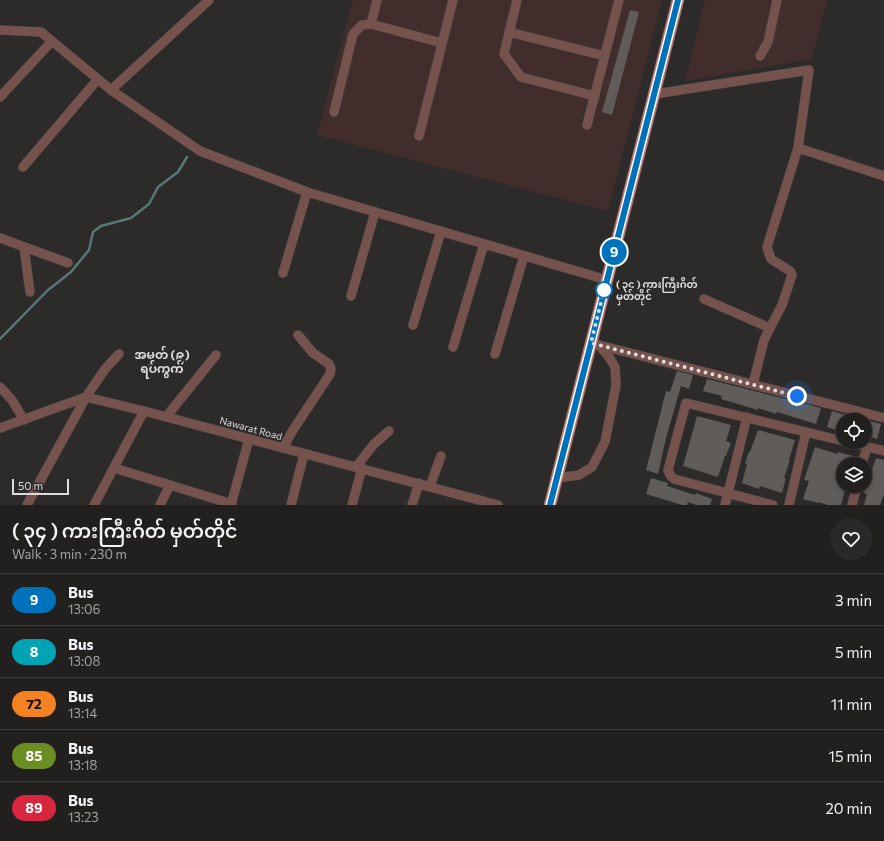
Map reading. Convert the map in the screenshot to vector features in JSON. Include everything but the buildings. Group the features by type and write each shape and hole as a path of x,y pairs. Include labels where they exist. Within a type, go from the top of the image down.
{"main road":[{"path":"550,505 595,344 606,280 655,94 675,1"}],"street":[{"path":"111,90 209,0"},
{"path":"371,24 377,0"},
{"path":"419,136 453,0"},
{"path":"517,0 504,54 521,77 595,96"},
{"path":"587,125 620,0"},
{"path":"760,56 768,42 776,0"},
{"path":"334,112 353,34 362,25 371,24 442,43"},
{"path":"0,30 40,32 111,90 200,151 307,192 606,280"},
{"path":"509,32 605,56"},
{"path":"0,97 52,41"},
{"path":"655,94 809,70 798,148 767,247 771,259 790,271 792,275 782,305 764,340 753,384"},
{"path":"23,167 98,79"},
{"path":"798,148 884,176"},
{"path":"284,274 307,192"},
{"path":"351,296 375,212"},
{"path":"413,324 441,231"},
{"path":"0,238 68,263"},
{"path":"453,347 484,244"},
{"path":"24,247 30,292"},
{"path":"495,354 524,256"},
{"path":"704,299 770,328"},
{"path":"283,448 330,374 331,369 329,364 313,353 298,335"},
{"path":"595,344 884,418"},
{"path":"557,478 578,475 592,467 605,442 616,385 615,368 609,357 595,344"},
{"path":"27,505 86,397 105,369 119,354"},
{"path":"166,417 216,355"},
{"path":"0,387 12,400 24,420"},
{"path":"0,428 86,397"},
{"name":"Nawarat Road","path":"86,397 430,486 475,502 498,505"},
{"path":"773,505 674,479 670,475 668,470 686,403 836,439"},
{"path":"94,505 144,411"},
{"path":"725,505 747,417"},
{"path":"352,505 359,468 374,444 389,431"},
{"path":"788,505 806,432"},
{"path":"114,468 232,504 250,439"},
{"path":"872,448 884,451"},
{"path":"290,505 304,454"},
{"path":"430,486 441,456"},
{"path":"412,505 418,483"},
{"path":"160,505 170,485"},
{"path":"852,505 855,493"}],"shaded area":[{"path":"353,0 662,0 608,211 317,135"},
{"path":"705,0 827,0 812,59 685,81"}],"waterway":[{"path":"0,339 48,290 71,272 89,250 93,232 101,226 131,218 149,204 158,187 178,172 187,157"}],"bus line":[{"name":"9","path":"550,505 678,0"}],"place":[{"name":"( ၃၄ ) ကားကြီးဂိတ် မှတ်တိုင်","path":"604,290"}],"district":[{"name":"အမှတ် (၉) ရပ်ကွက်","path":"162,362"}],"route":[{"path":"604,290 591,343 797,396"}]}
